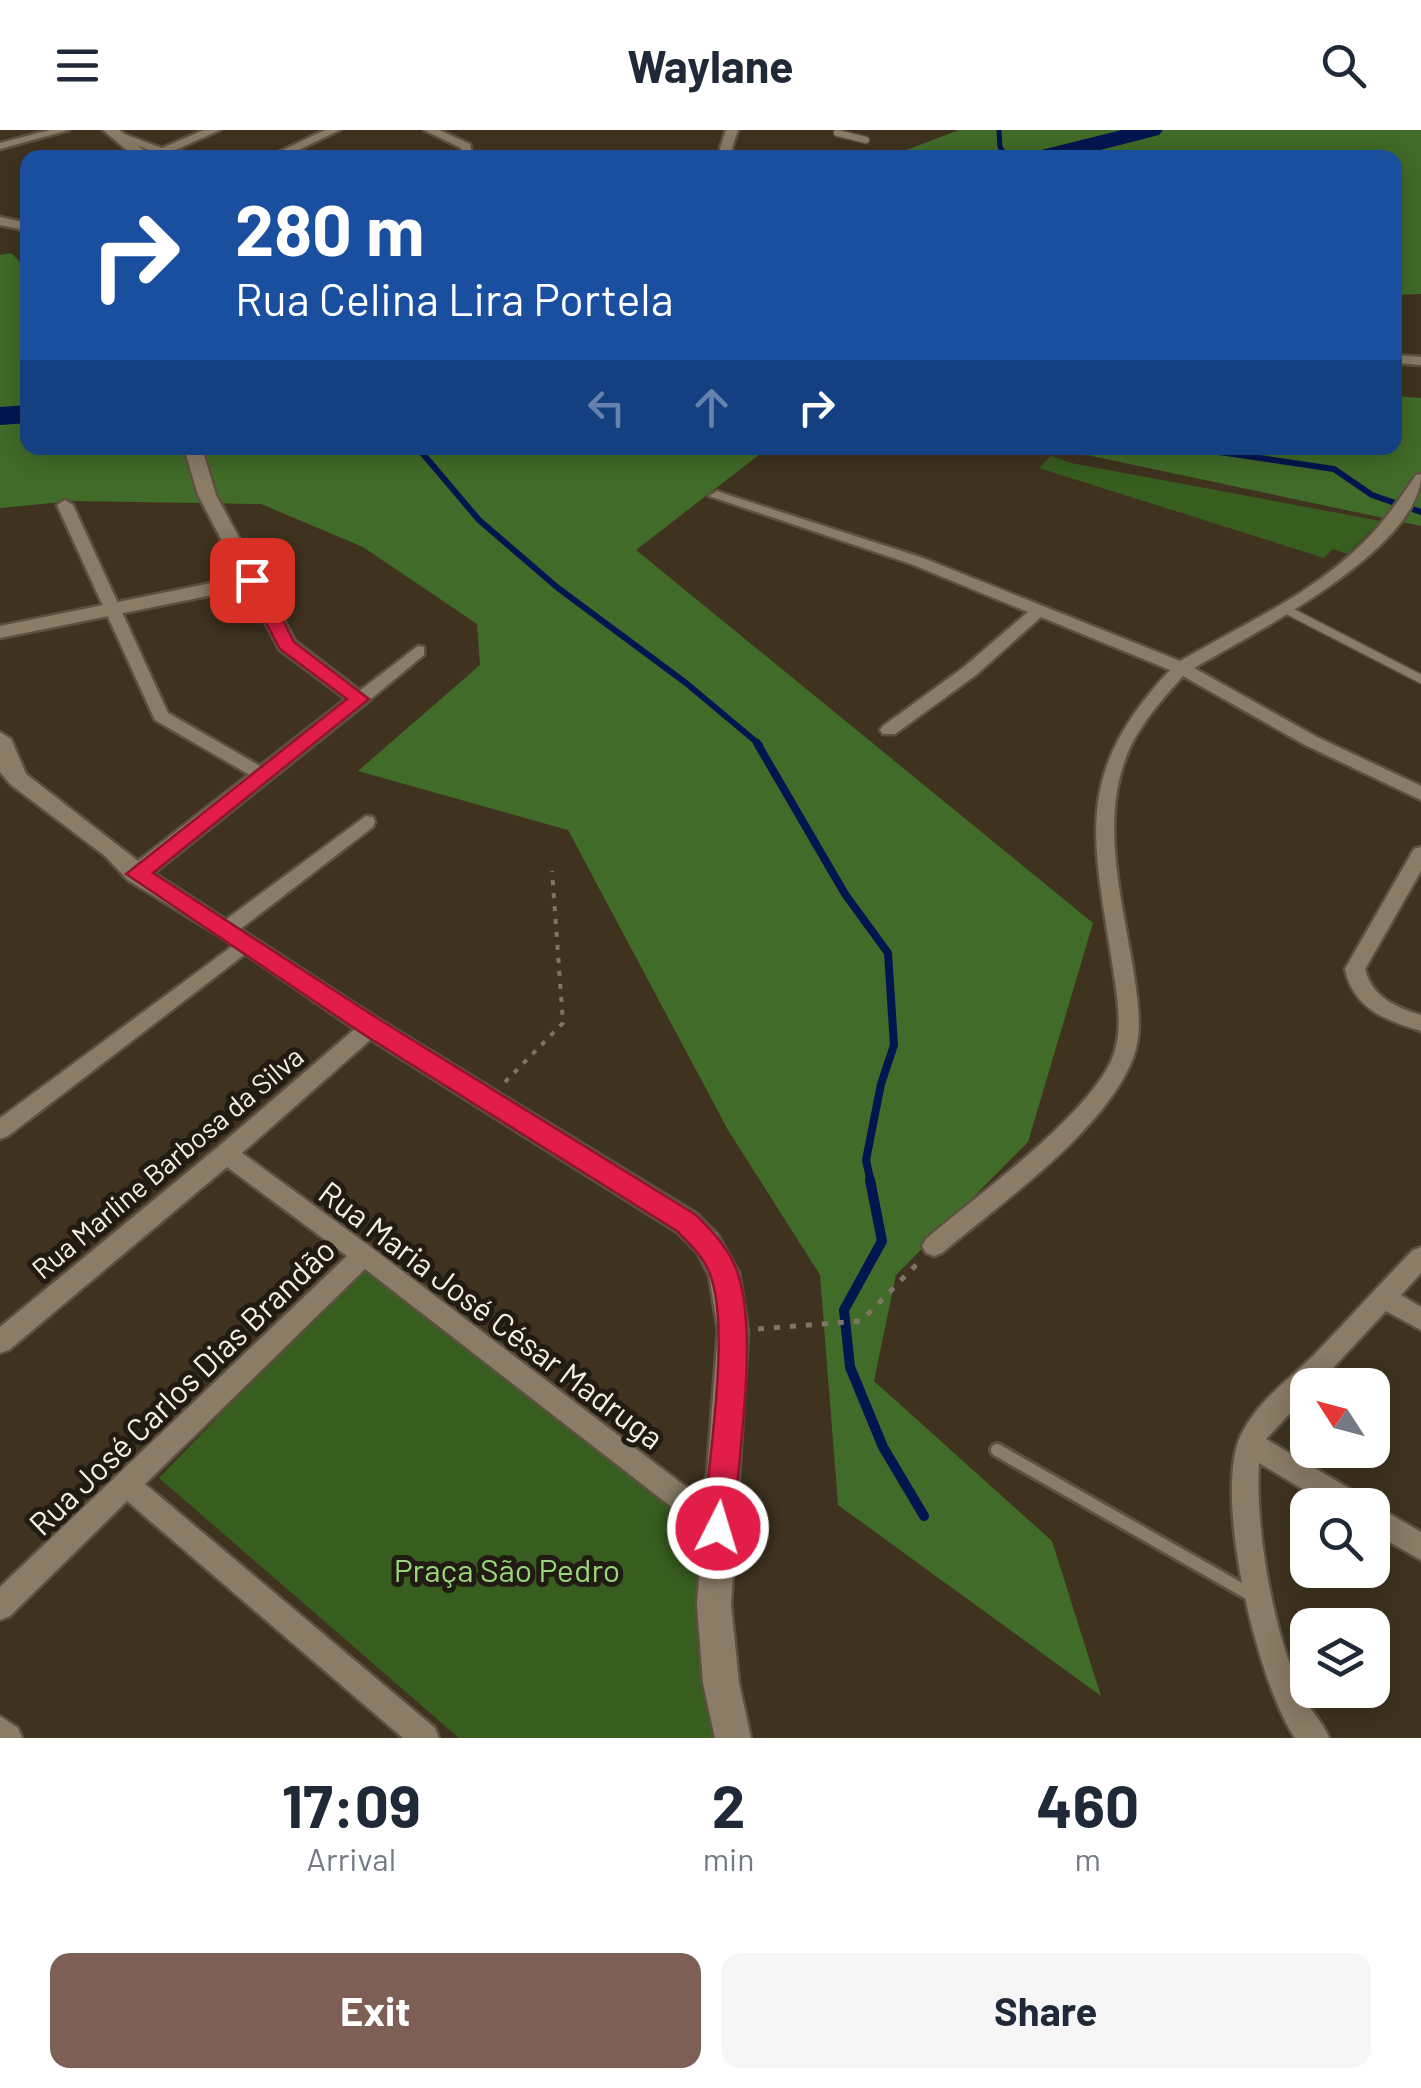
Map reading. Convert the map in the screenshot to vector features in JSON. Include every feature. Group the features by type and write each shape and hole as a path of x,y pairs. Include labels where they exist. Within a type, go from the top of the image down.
{"main road":[{"path":"116,133 136,150"},
{"path":"146,867 360,699 287,645 207,495 195,455"},
{"path":"0,632 222,588 255,585"},
{"path":"0,739 9,768 18,779 114,850 146,867 237,936 371,1027 687,1223 707,1244 724,1273 733,1331 714,1605 721,1683 733,1738"}],"street":[{"path":"0,146 64,130"},
{"path":"166,150 214,130"},
{"path":"288,150 334,130"},
{"path":"430,130 466,146 466,150"},
{"path":"116,133 161,150"},
{"path":"934,1246 1094,1105 1123,1060 1128,1026 1102,825 1106,786 1120,745 1164,684 1181,668 1340,575 1404,506 1421,478"},
{"path":"717,496 917,561 1181,668 1311,741 1421,794"},
{"path":"65,505 161,716 261,774"},
{"path":"889,730 970,671 1040,610"},
{"path":"360,699 418,651"},
{"path":"0,1130 237,936 366,822"},
{"path":"1421,854 1355,969 1356,980 1371,1001 1382,1009 1421,1022"},
{"name":"Rua Marline Barbosa da Silva","path":"0,1342 371,1027"},
{"name":"Rua Maria José César Madruga","path":"226,1154 364,1255 718,1528"},
{"name":"Rua José Carlos Dias Brandão","path":"0,1606 364,1255"},
{"path":"1315,1738 1293,1708 1258,1599 1246,1468 1250,1442 1274,1407 1316,1369 1421,1257"},
{"path":"1382,1297 1421,1319"},
{"path":"1250,1442 1324,1488"},
{"path":"126,1484 426,1738"},
{"path":"1390,1528 1421,1547"},
{"path":"0,1730 8,1738"}],"lane":[{"path":"836,147 837,132 866,140"},
{"path":"1285,610 1421,679"},
{"path":"998,1450 1258,1599"}],"path":[{"path":"488,1099 563,1024 552,871"},
{"path":"733,1331 862,1321 934,1246"}],"green space":[{"path":"959,130 1421,130 1421,294 1402,295 1402,150 906,150"},
{"path":"11,253 20,261 20,455 759,455 636,550 1093,923 1028,1142 896,1275 874,1381 1052,1541 1101,1696 838,1505 820,1275 728,1130 568,830 358,771 480,665 477,624 363,547 261,504 73,501 0,508 0,255"},
{"path":"1402,397 1421,398 1421,526 1087,455 1402,455"},
{"path":"1051,456 1071,463 1381,521 1347,554 1333,549 1324,558 1039,468"},
{"name":"Praça São Pedro","path":"368,1261 694,1514 715,1738 459,1738 159,1478"}],"waterway":[{"path":"999,130 1002,150"},
{"path":"1070,150 1151,130"},
{"path":"0,416 20,415"},
{"path":"424,455 479,520 558,588 686,683 760,745"},
{"path":"1239,455 1334,469 1372,495 1421,512"},
{"path":"757,743 845,894 888,953 894,1045 881,1084 866,1160 871,1183"},
{"path":"870,1180 882,1241 844,1310 850,1367 883,1447 924,1516"}],"route":[{"path":"252,580 287,645 299,658 360,699 137,874 227,929 371,1027 687,1223 707,1244 724,1273 733,1331 718,1528"}]}
